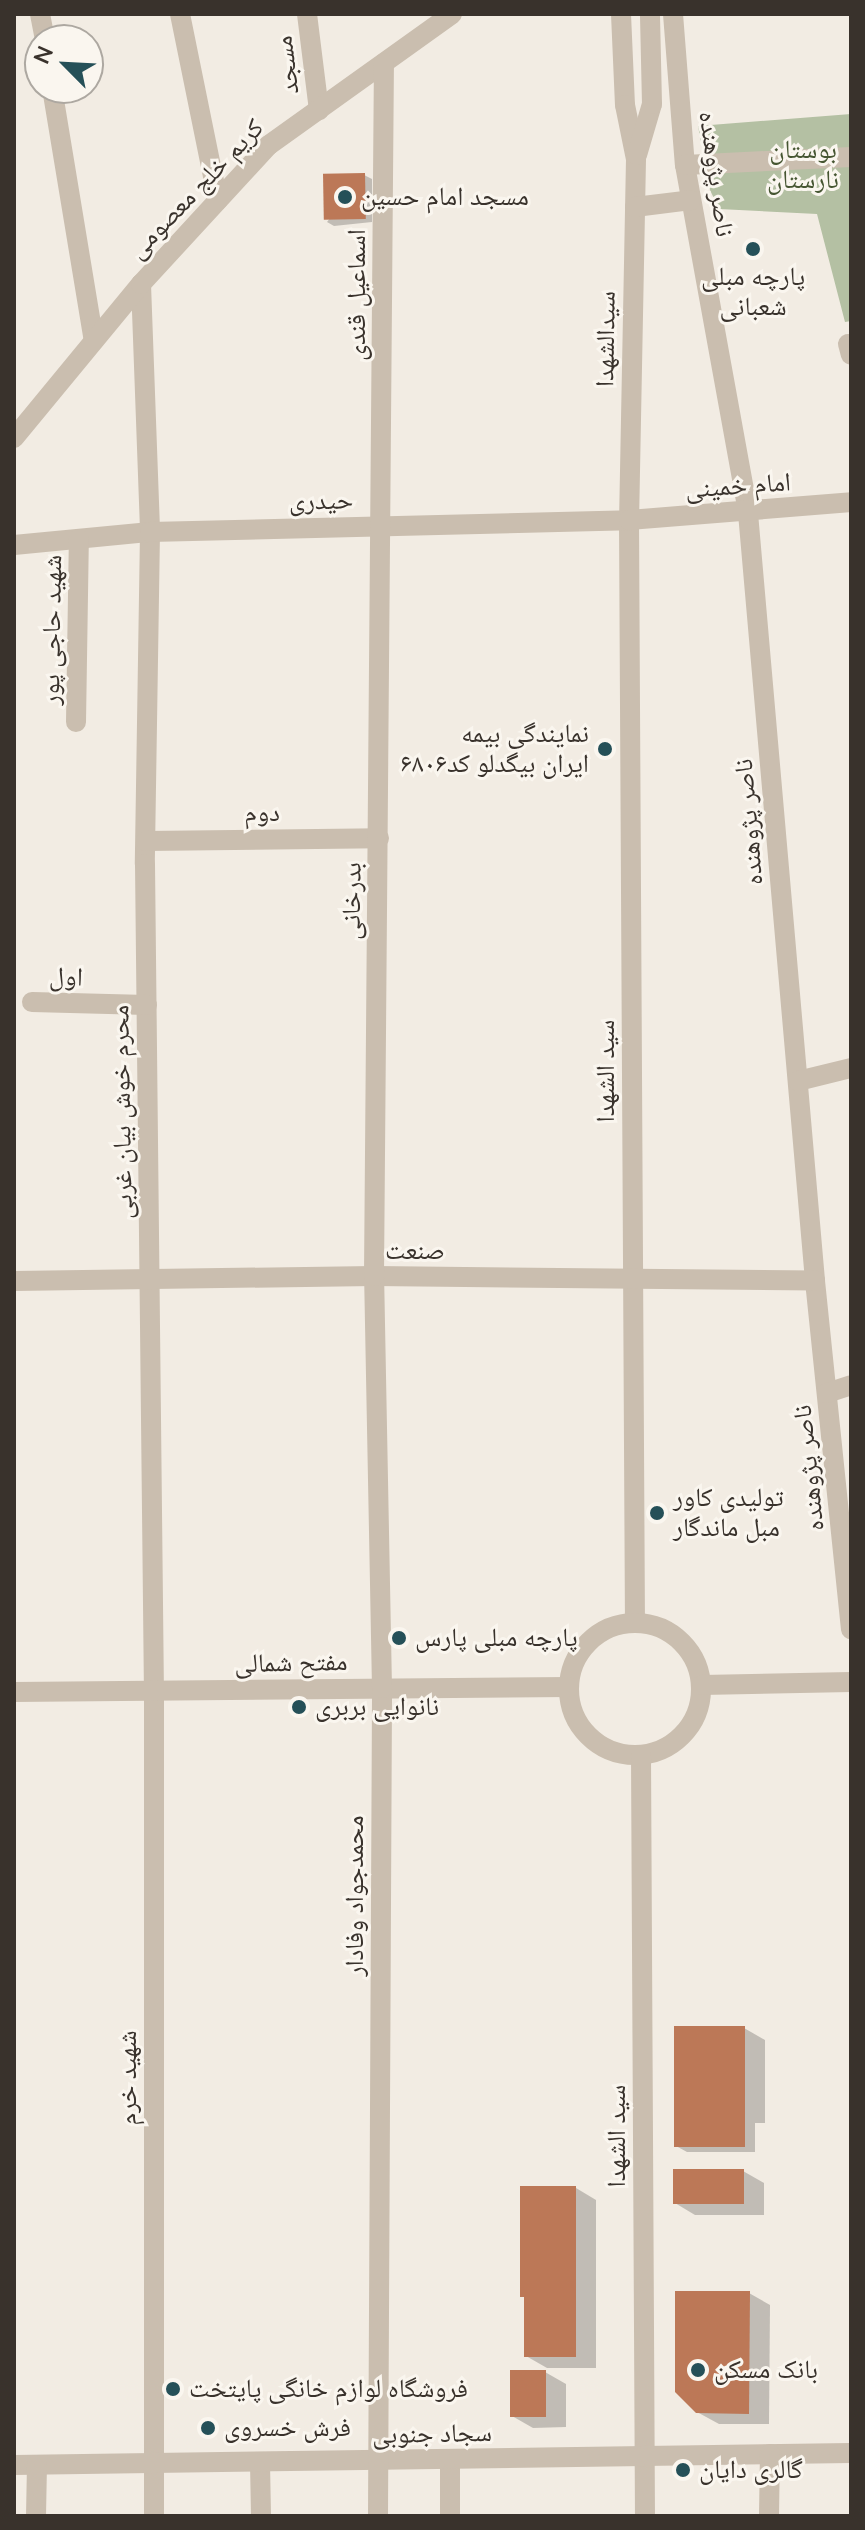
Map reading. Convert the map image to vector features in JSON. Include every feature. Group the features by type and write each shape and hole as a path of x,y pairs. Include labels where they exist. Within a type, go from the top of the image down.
{"street":[{"path":"180,14 218,200"},
{"name":"مسجد","path":"307,14 319,110"},
{"name":"کریم خلج معصومی","path":"14,438 141,284 269,145 452,14"},
{"name":"سیدالشهدا","path":"621,14 625,105 636,159 629,520"},
{"name":"سیدالشهدا","path":"636,159 652,104 650,14"},
{"name":"ناصر پژوهنده","path":"673,14 685,165 748,513 815,1281 827,1393 845,1495 851,1629"},
{"name":"اسماعیل قندی","path":"382,526 384,63"},
{"path":"55,104 94,341"},
{"path":"685,165 851,157"},
{"path":"635,207 691,200"},
{"name":"محرم خوش بیان غربی","path":"141,284 150,532 146,841 154,1691"},
{"name":"امام خمینی","path":"629,520 748,513 851,502"},
{"name":"حیدری","path":"14,545 150,532 629,520"},
{"name":"سید الشهدا","path":"629,520 635,1623"},
{"name":"بدرخانی","path":"374,1276 382,526"},
{"name":"شهید حاجی پور","path":"76,722 79,539"},
{"name":"دوم","path":"146,841 379,838"},
{"name":"اول","path":"32,1002 147,1005"},
{"path":"798,1081 851,1068"},
{"name":"صنعت","path":"14,1281 374,1276 815,1281"},
{"name":"محمدجواد وفادار","path":"374,1276 382,1688 378,2516"},
{"path":"827,1393 851,1385"},
{"path":"635,1623 655,1626 680,1641 697,1666 702,1685 700,1706 692,1725 678,1740 661,1751 641,1756 618,1754 590,1737 572,1709 569,1687 573,1667 582,1649 597,1635 615,1626 635,1623"},
{"path":"702,1685 851,1682"},
{"name":"مفتح شمالی","path":"14,1692 569,1687"},
{"name":"شهید خرم","path":"154,1691 154,2516"},
{"name":"سید الشهدا","path":"641,1756 645,2516"},
{"name":"سجاد جنوبی","path":"14,2465 851,2453"},
{"path":"769,2516 770,2454"},
{"path":"450,2460 450,2516"},
{"path":"260,2463 261,2516"},
{"path":"36,2516 37,2465"}],"green space":[{"name":"بوستان نارستان","path":"851,114 851,321 845,322 817,214 719,209 710,190 698,126"}],"building":[{"name":"مسجد امام حسین","path":"365,173 366,219 324,220 323,174"},
{"path":"674,2026 745,2026 745,2147 674,2147"},
{"path":"673,2169 744,2169 744,2204 673,2204"},
{"path":"520,2186 576,2186 576,2357 524,2357 524,2297 520,2297"},
{"path":"675,2291 750,2291 749,2414 696,2413 675,2392"},
{"path":"510,2370 546,2370 546,2417 510,2417"}],"place":[{"name":"مسجد امام حسین","path":"345,197"},
{"name":"پارچه مبلی شعبانی","path":"753,249"},
{"name":"نمایندگی بیمه ایران بیگدلو کد۶۸۰۶","path":"605,749"},
{"name":"تولیدی کاور مبل ماندگار","path":"657,1513"},
{"name":"پارچه مبلی پارس","path":"399,1638"},
{"name":"نانوایی بربری","path":"299,1707"},
{"name":"بانک مسکن","path":"698,2370"},
{"name":"فروشگاه لوازم خانگی پایتخت","path":"173,2389"},
{"name":"فرش خسروى","path":"208,2428"},
{"name":"گالری دایان","path":"683,2470"}]}
